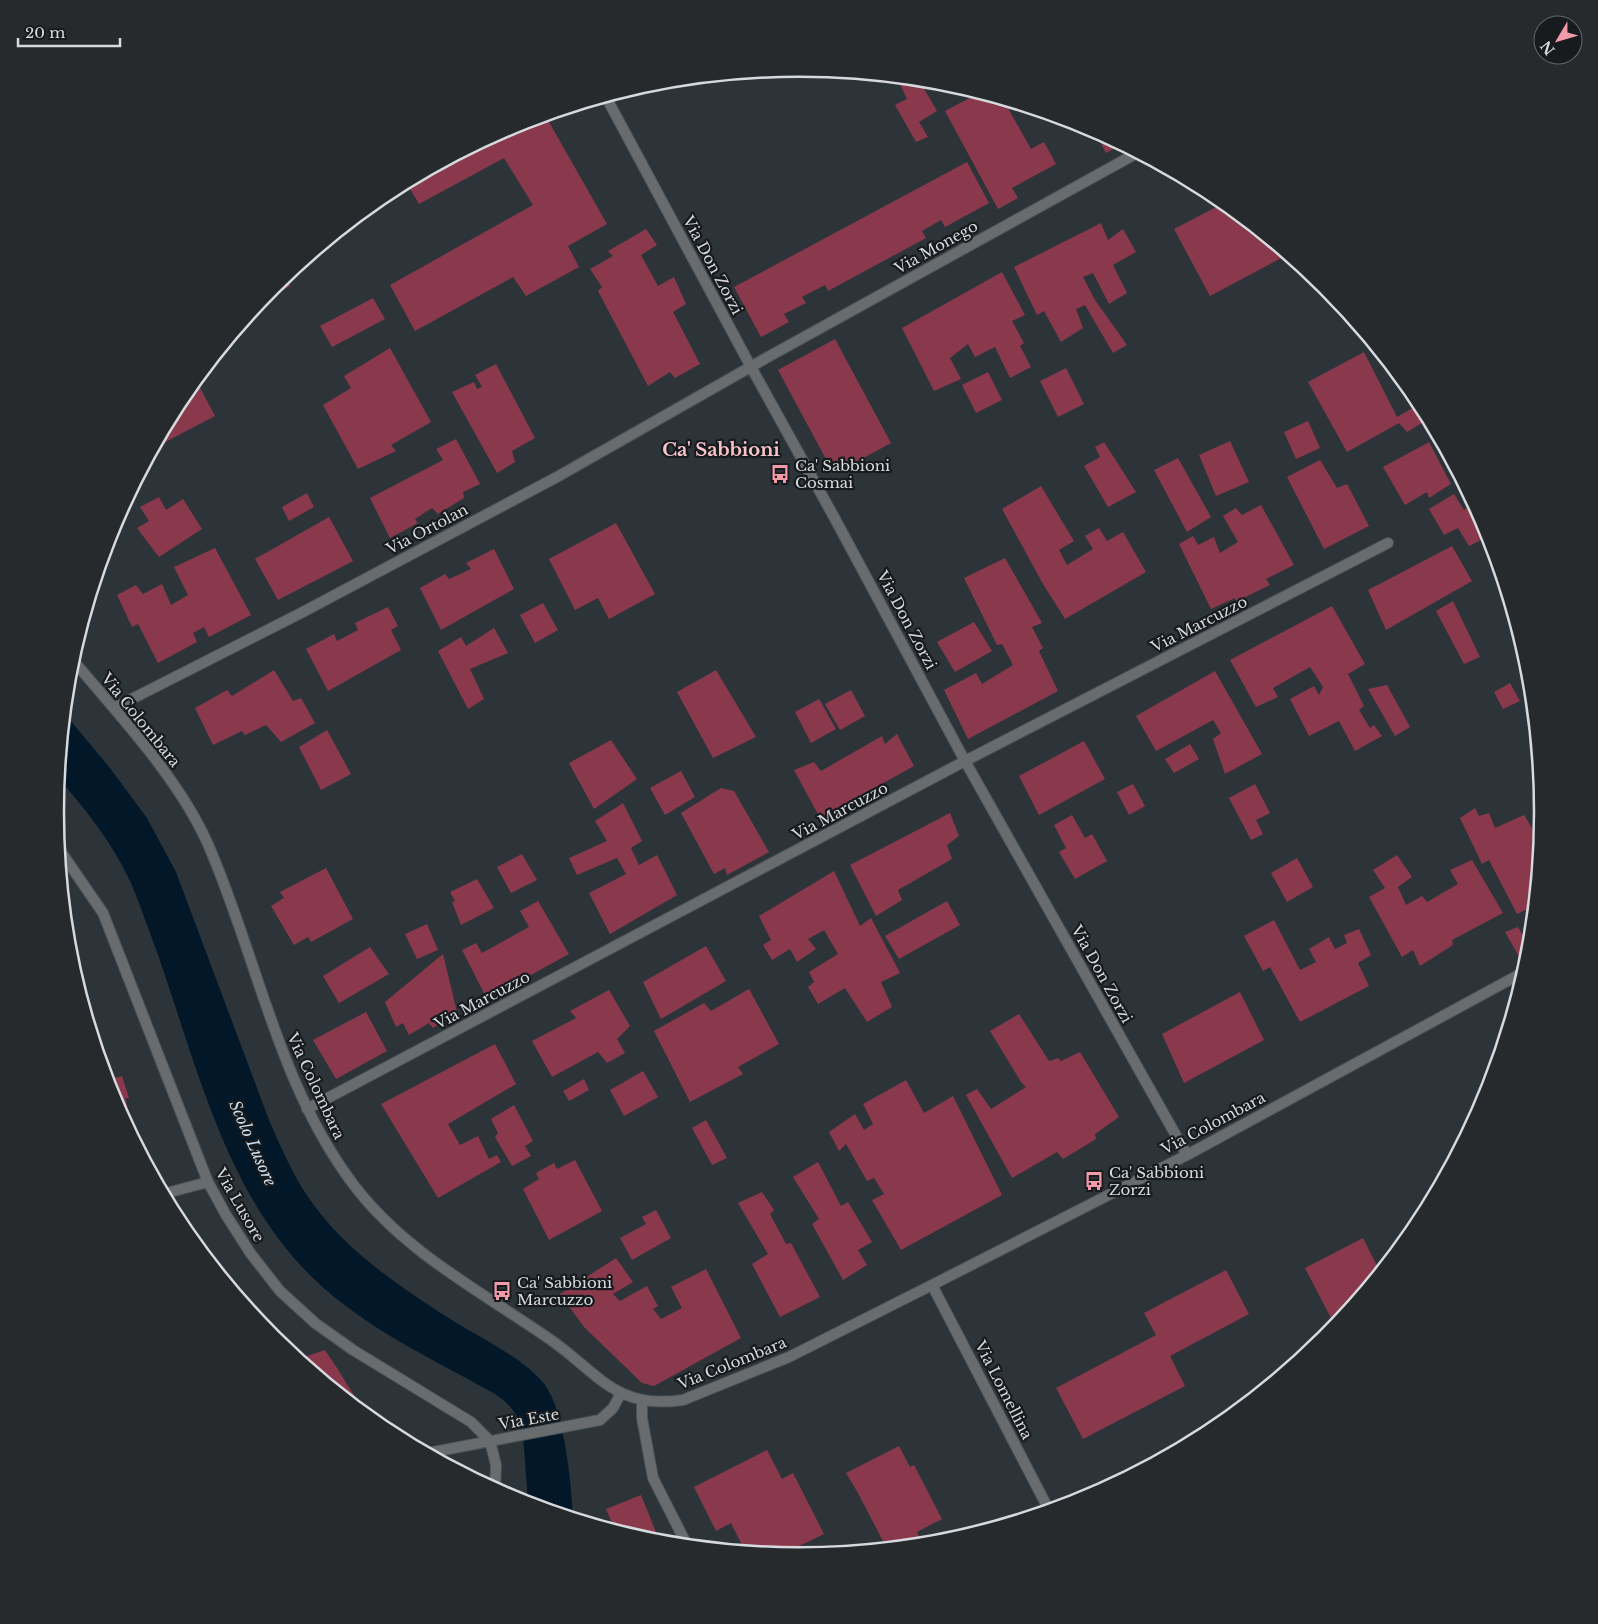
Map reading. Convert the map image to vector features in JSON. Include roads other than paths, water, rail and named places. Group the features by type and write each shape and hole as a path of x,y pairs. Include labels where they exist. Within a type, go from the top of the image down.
{"street":[{"name":"Via Don Zorzi","path":"609,102 965,761 1187,1155"},
{"name":"Via Monego","path":"751,367 1130,156"},
{"name":"Via Ortolan","path":"114,708 301,613 548,482 751,367"},
{"name":"Via Marcuzzo","path":"307,1109 965,761 1388,543"},
{"name":"Via Colombara","path":"79,667 152,756 181,796 206,839 225,886 284,1058 328,1149 354,1186 384,1220 426,1256 557,1344 598,1379 621,1393 642,1401 670,1402 695,1396 788,1357 1187,1155 1515,977"},
{"name":"Via Lusore","path":"65,858 103,913 208,1182 251,1254 280,1291 315,1323 353,1350 471,1422 490,1441"},
{"path":"170,1192 208,1182"},
{"name":"Via Lomellina","path":"932,1285 1046,1504"},
{"name":"Via Este","path":"436,1451 600,1420 614,1408 621,1393"},
{"path":"642,1401 642,1418 654,1478 683,1538"},
{"path":"490,1441 496,1465 495,1481"}],"water":[{"name":"Scolo Lusore","path":"70,720 110,768 147,818 176,872 269,1120 306,1194 337,1233 374,1266 434,1309 516,1359 545,1385 558,1413 566,1448 573,1511 527,1495 522,1431 516,1415 504,1401 495,1394 400,1342 354,1312 313,1278 282,1243 256,1205 234,1164 215,1121 154,944 130,881 115,853 79,802 65,785"}],"place":[{"name":"Ca' Sabbioni Cosmai","path":"780,474"},
{"name":"Ca' Sabbioni Zorzi","path":"1094,1181"},
{"name":"Ca' Sabbioni Marcuzzo","path":"502,1291"}],"district":[{"name":"Ca' Sabbioni","path":"721,450"}]}
